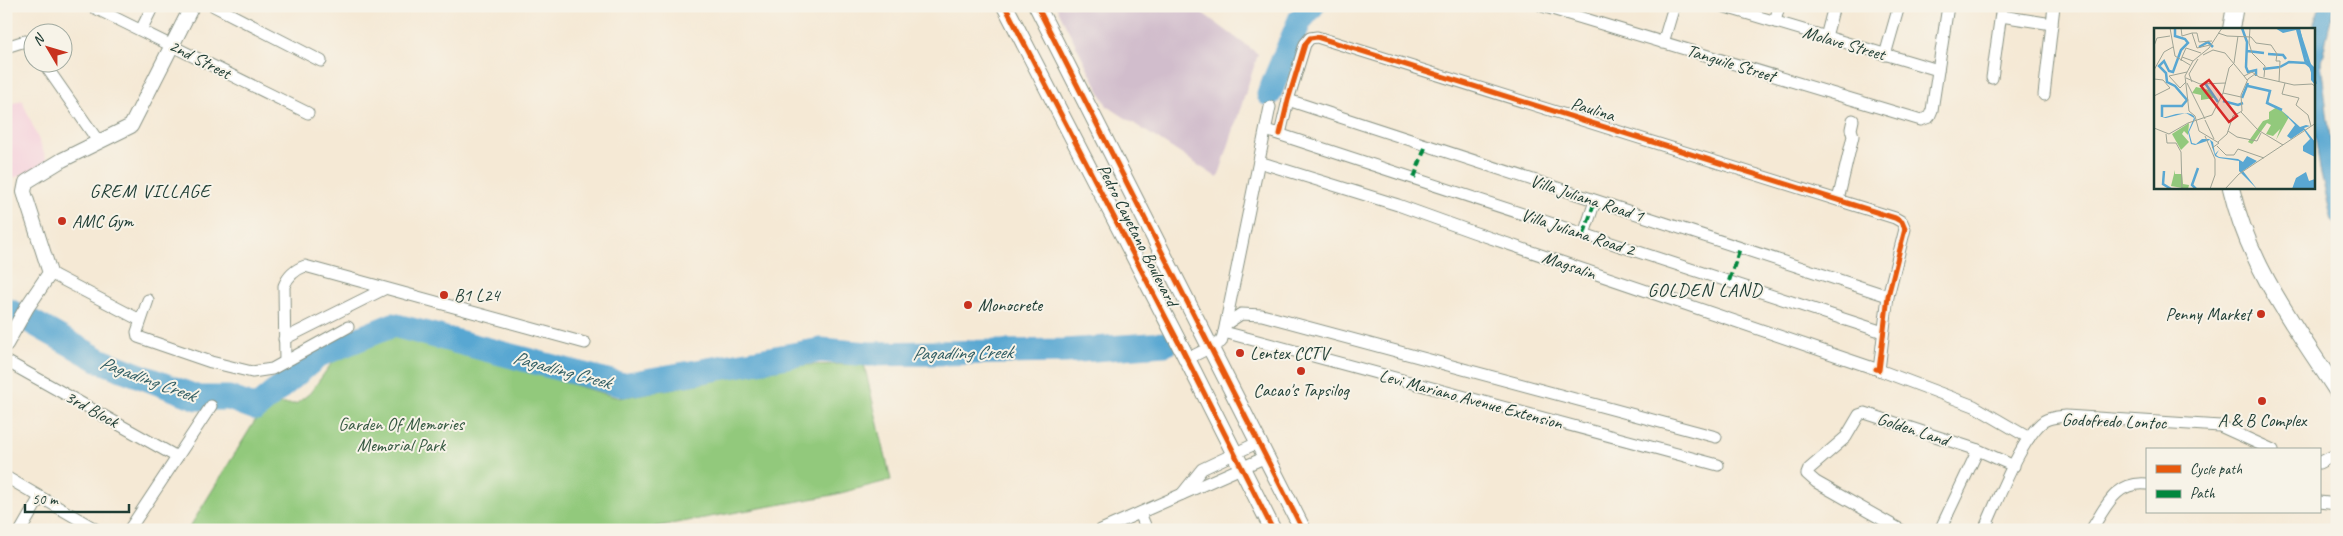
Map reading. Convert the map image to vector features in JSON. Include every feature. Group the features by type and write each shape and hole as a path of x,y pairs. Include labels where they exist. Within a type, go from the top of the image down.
{"main road":[{"name":"Pedro Cayetano Boulevard","path":"1005,6 1188,359 1273,530"},
{"name":"Pedro Cayetano Boulevard","path":"1037,6 1303,530"},
{"path":"2231,28 2235,6"},
{"path":"2231,189 2247,243 2270,290 2337,391"}],"street":[{"name":"2nd Street","path":"91,6 114,11 141,30 308,113"},
{"path":"141,30 153,6"},
{"path":"140,320 50,273 24,187 26,182 35,176 131,126 192,6"},
{"path":"214,6 321,61"},
{"name":"Tanguile Street","path":"1542,6 1921,120 1929,117 1932,110 1938,70"},
{"path":"1663,43 1674,6"},
{"name":"Molave Street","path":"1722,6 1938,70"},
{"path":"1775,22 1779,6"},
{"path":"1826,38 1834,6"},
{"path":"1885,55 1899,6"},
{"path":"1938,70 1948,6"},
{"path":"2044,95 2054,6"},
{"path":"1992,78 2001,11 2052,24"},
{"name":"Paulina","path":"1273,132 1288,100 1305,44 1310,38 1317,37 1895,218 1902,222 1905,229 1887,296"},
{"path":"6,47 22,42"},
{"path":"50,72 98,142"},
{"name":"Villa Juliana Road 1","path":"1288,100 1887,296"},
{"path":"1188,359 1220,342 1225,328 1259,162 1273,132 1270,107"},
{"path":"1838,200 1853,136 1851,129 1853,120"},
{"name":"Villa Juliana Road 2","path":"1273,132 1882,332"},
{"name":"Magsalin","path":"1259,162 1398,205 1879,370 1974,406 2029,438"},
{"path":"1584,234 1595,201"},
{"path":"285,362 284,286 297,269 305,266 585,343"},
{"path":"6,344 50,273"},
{"path":"284,339 384,289"},
{"path":"1879,370 1887,296"},
{"path":"148,300 136,332 142,340 212,362 252,372 272,369 348,327"},
{"path":"1225,328 1241,314 1262,315 1716,438"},
{"name":"Levi Mariano Avenue Extension","path":"1225,328 1718,465"},
{"name":"3rd Block","path":"6,361 177,456"},
{"path":"129,530 211,406"},
{"name":"Golden Land","path":"1902,530 1816,482 1807,474 1809,469 1846,437 1856,418 1865,413 1978,450 2014,466"},
{"name":"Godofredo Lontoc","path":"1984,530 2029,438 2044,421 2066,416 2220,426 2269,448"},
{"path":"1101,530 1218,478 1258,442"},
{"path":"1940,530 1978,450"},
{"path":"2320,462 2337,454"},
{"path":"1181,496 1202,469 1212,464 1266,458"},
{"path":"1212,464 1218,478"},
{"path":"6,477 97,530"},
{"path":"2091,530 2113,497 2123,488 2135,483 2146,484"},
{"path":"21,530 40,497"},
{"path":"2320,502 2337,504"},
{"path":"1140,513 1147,530"}],"shaded area":[{"path":"1056,6 1193,6 1258,54 1218,178 1107,106"},
{"path":"22,100 47,160 38,168 6,181 6,106"}],"green space":[{"name":"Garden Of Memories Memorial Park","path":"399,334 619,398 803,365 864,364 891,480 833,495 654,527 653,530 188,530 261,411 280,404 296,404 310,393 334,360 355,349"}],"water":[{"path":"2320,6 2334,6 2321,62 2332,155 2337,165 2337,228 2332,221 2316,142 2316,28 2312,28"}],"waterway":[{"name":"Pagadling Creek","path":"1269,94 1300,20 1312,6"},
{"name":"Pagadling Creek","path":"6,310 21,316 101,361 198,398 229,398 256,408 319,355 393,325 623,385 821,350 869,354 1065,351 1165,344"}],"marked path":[{"path":"1414,178 1426,145"},
{"path":"1584,234 1595,201"},
{"path":"1729,281 1740,248"}],"cycle path":[{"path":"1005,6 1273,530"},
{"path":"1037,6 1303,530"},
{"path":"1280,134 1305,44 1310,38 1317,37 1895,218 1902,222 1905,229 1888,296 1879,370 1876,369"}],"place":[{"name":"AMC Gym","path":"62,221"},
{"name":"B1 L24","path":"444,295"},
{"name":"Monocrete","path":"968,305"},
{"name":"Penny Market","path":"2261,314"},
{"name":"Lentex CCTV","path":"1240,353"},
{"name":"Cacao's Tapsilog","path":"1301,371"},
{"name":"A & B Complex","path":"2262,401"}],"district":[{"name":"GREM VILLAGE","path":"150,190"},
{"name":"GOLDEN LAND","path":"1705,289"}]}
